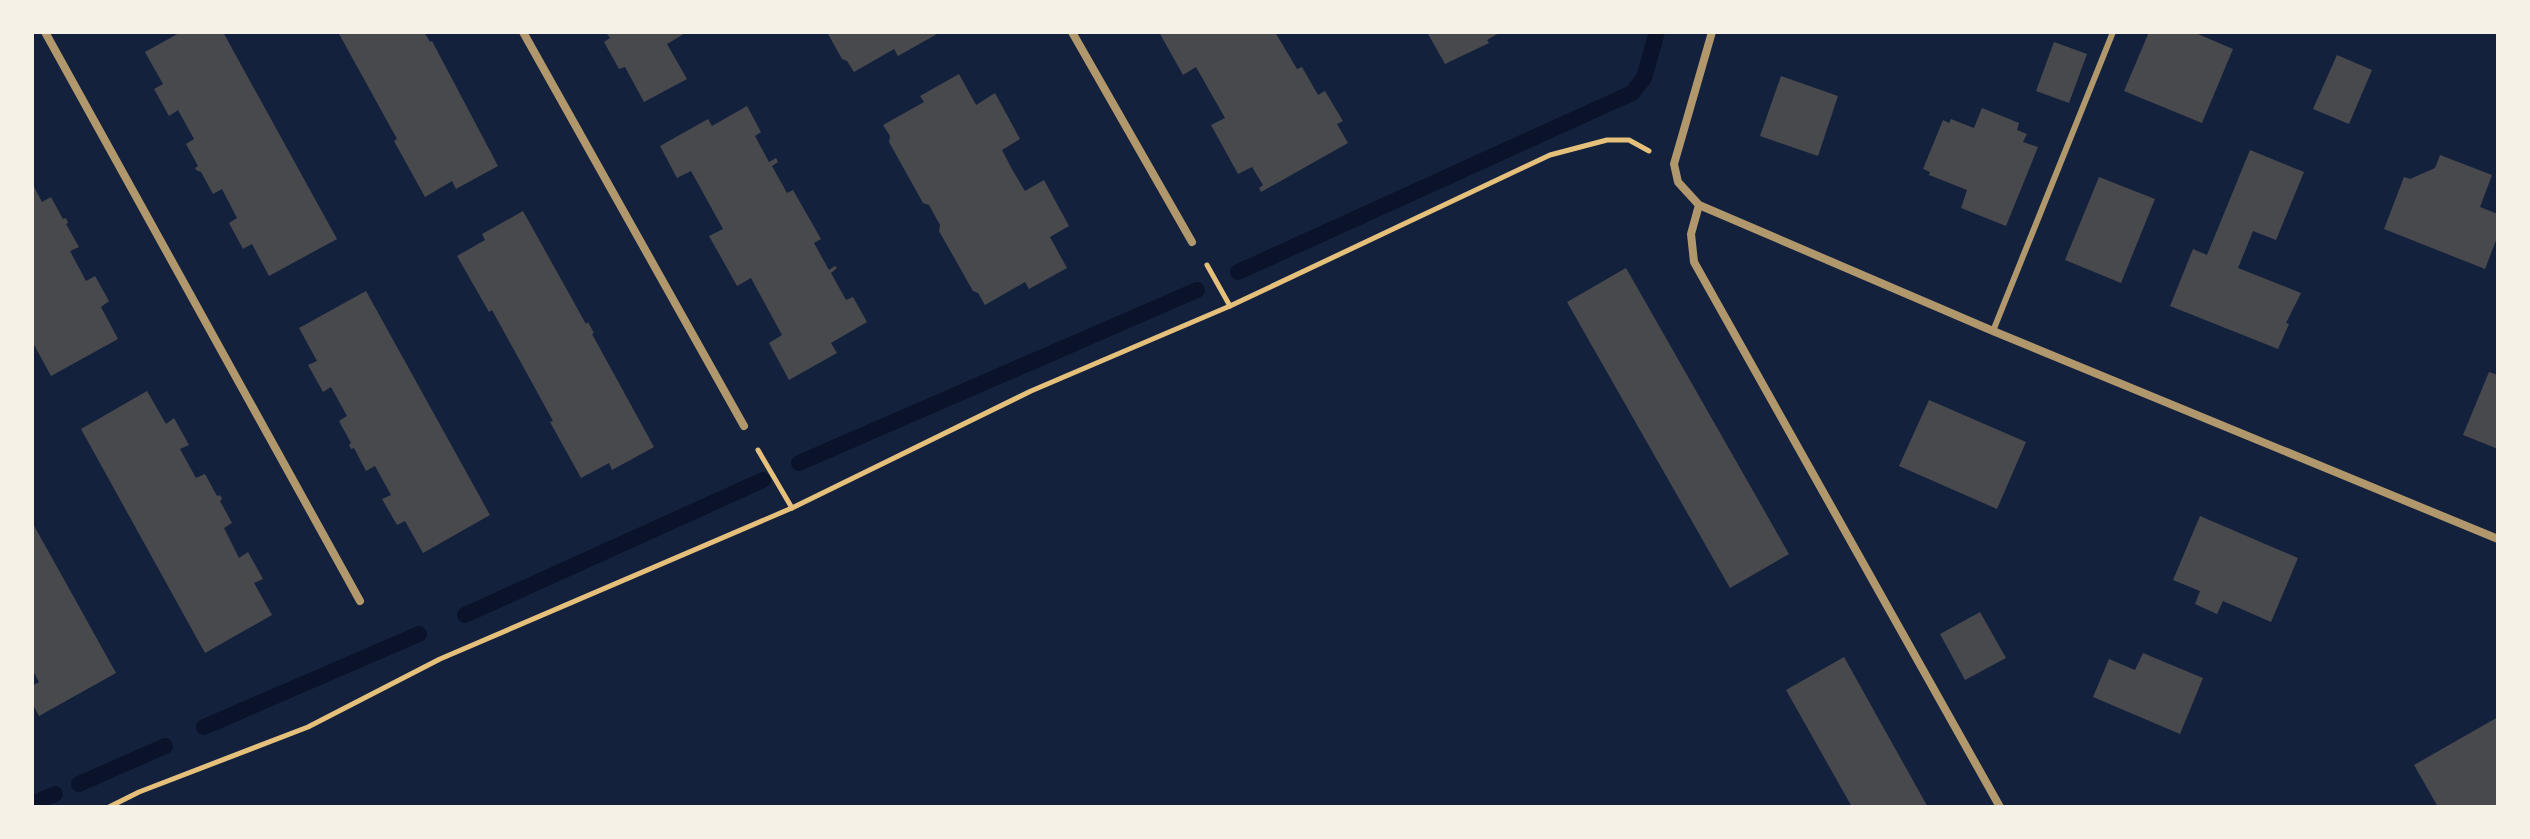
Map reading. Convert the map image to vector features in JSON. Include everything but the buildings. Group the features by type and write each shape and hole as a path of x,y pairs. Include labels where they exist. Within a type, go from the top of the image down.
{"street":[{"path":"45,32 360,601"},
{"path":"523,32 744,426"},
{"path":"1072,32 1192,242"},
{"path":"1712,32 1674,164 1678,182 1699,205 1993,331 2498,539"},
{"path":"1699,205 1691,234 1694,262 2000,807"}],"lane":[{"path":"1993,331 2113,32"}],"path":[{"path":"109,807 139,792 308,727 440,659 792,508 1031,391 1230,306 1550,155 1607,140 1629,140 1674,164"},
{"path":"1192,242 1230,306"},
{"path":"744,426 792,508"}],"waterway":[{"path":"1238,272 1632,93 1644,78 1657,32"},
{"path":"799,463 1197,290"},
{"path":"465,615 763,480"},
{"path":"204,727 419,634"},
{"path":"79,784 165,746"},
{"path":"32,804 55,794"}]}
